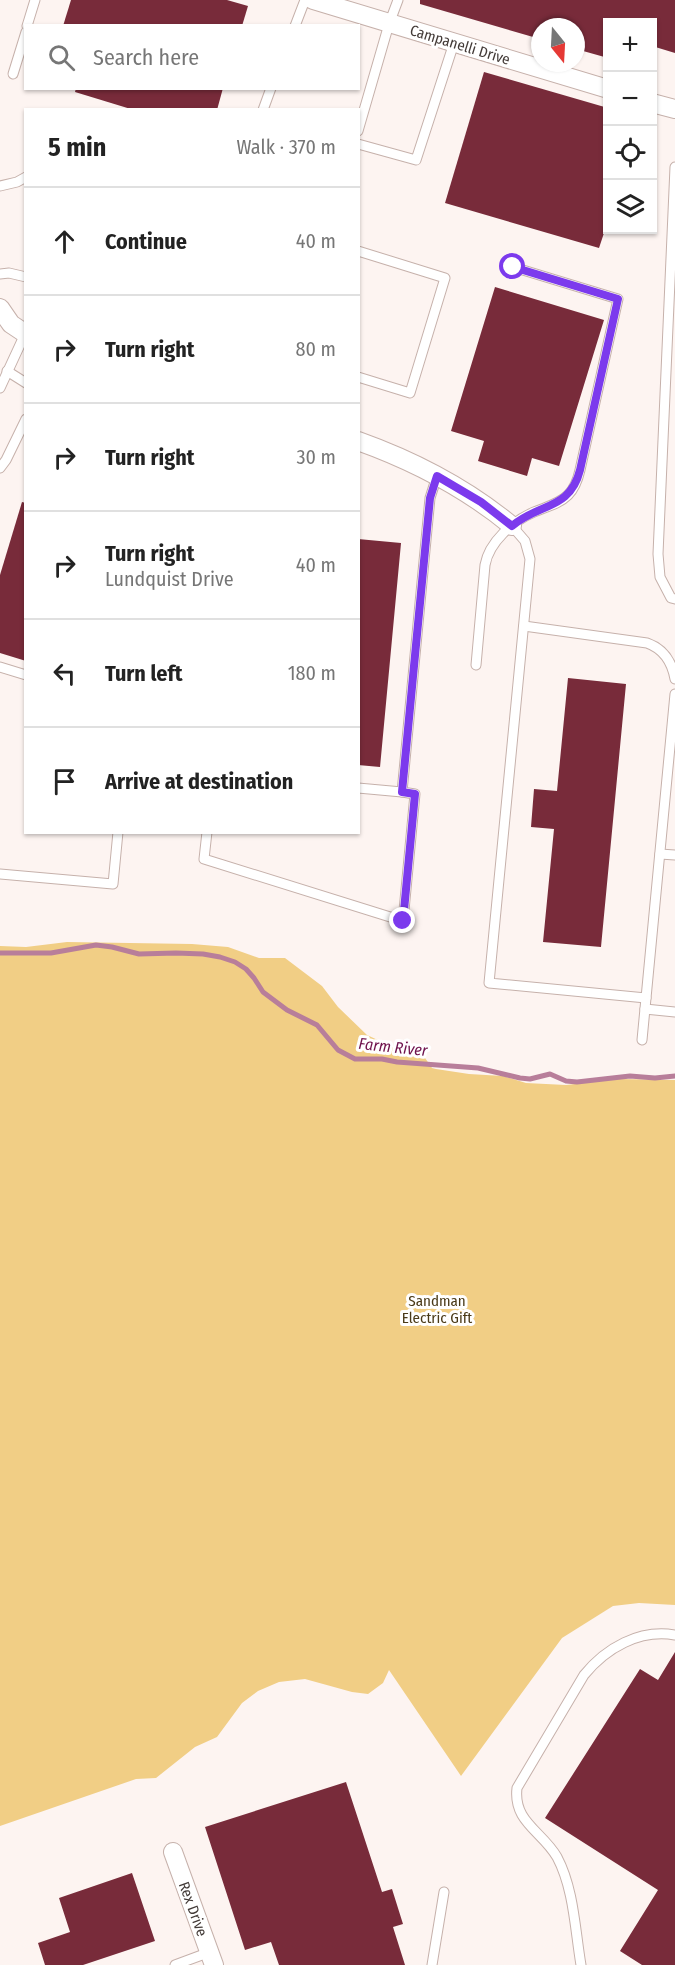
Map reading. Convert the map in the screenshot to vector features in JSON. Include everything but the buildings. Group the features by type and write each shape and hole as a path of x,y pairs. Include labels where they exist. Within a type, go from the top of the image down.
{"street":[{"name":"Campanelli Drive","path":"325,2 389,24 603,88"},
{"path":"657,104 675,109"},
{"path":"0,308 11,324 24,333"},
{"path":"360,442 408,460 437,476 481,502 512,526"},
{"name":"Rex Drive","path":"173,1852 212,1959"}],"lane":[{"path":"28,24 35,0"},
{"path":"297,24 305,0"},
{"path":"360,124 398,0"},
{"path":"13,74 24,38"},
{"path":"360,145 416,160 454,43"},
{"path":"264,108 270,90"},
{"path":"675,167 658,554 660,577 670,598 675,599"},
{"path":"0,186 24,178"},
{"path":"360,252 445,278 410,393 360,378"},
{"path":"476,665 486,559 493,544 512,526 527,515 561,500 574,488 618,299 513,267"},
{"path":"0,274 9,273 24,277"},
{"path":"0,388 24,336"},
{"path":"7,371 24,382"},
{"path":"0,468 24,423"},
{"path":"402,792 430,498 437,476"},
{"path":"512,526 525,541 529,553 489,983 646,998"},
{"path":"524,626 647,643 666,656 675,679"},
{"path":"0,667 24,674"},
{"path":"642,1040 675,694"},
{"path":"207,834 204,860 403,921 415,794 360,788"},
{"path":"0,874 113,884 118,834"},
{"path":"660,854 675,855"},
{"path":"645,1009 675,1012"},
{"path":"581,1965 565,1876 552,1849 522,1817 517,1804 517,1788 592,1665 629,1640 650,1634 675,1635"},
{"path":"432,1965 444,1892"},
{"path":"175,1965 212,1959"}],"green space":[{"name":"Sandman Electric Gift","path":"67,942 192,944 228,947 259,958 285,958 322,986 338,1007 367,1035 395,1048 423,1055 432,1068 436,1069 503,1076 526,1083 566,1085 619,1079 675,1080 675,1605 639,1603 613,1606 562,1638 461,1776 389,1670 383,1683 368,1694 305,1679 279,1682 258,1691 242,1703 217,1737 195,1747 156,1778 136,1779 0,1826 0,946 26,947"}],"waterway":[{"name":"Farm River","path":"0,953 51,953 96,945 139,954 176,953 220,957 246,969 263,992 287,1010 317,1025 338,1050 355,1059 382,1059 478,1068 530,1079 550,1074 566,1081 577,1082 630,1076 655,1078 675,1076"}],"route":[{"path":"403,921 415,794 402,792 430,498 434,482 437,476 469,494 512,526 527,515 552,505 568,495 578,480 618,299 513,267"}]}
